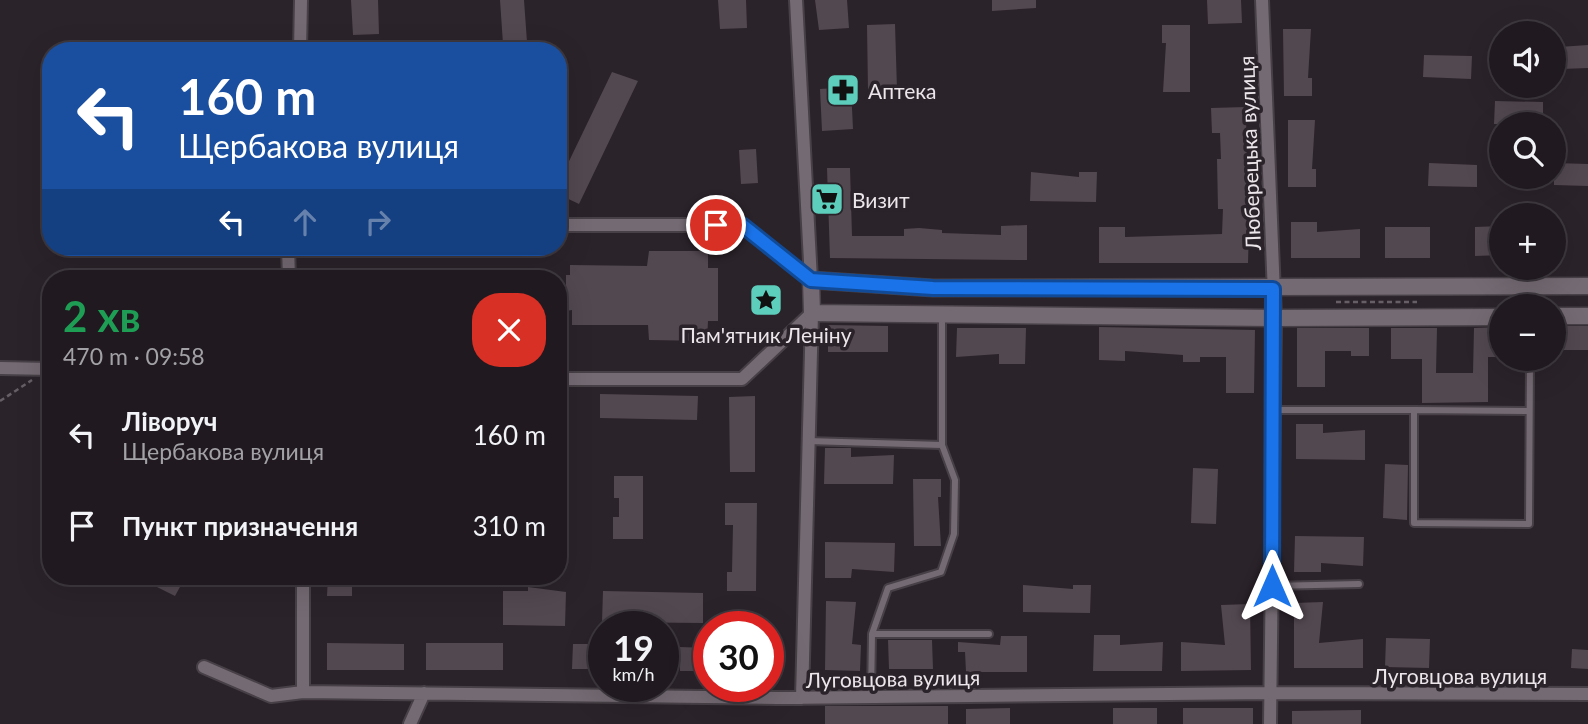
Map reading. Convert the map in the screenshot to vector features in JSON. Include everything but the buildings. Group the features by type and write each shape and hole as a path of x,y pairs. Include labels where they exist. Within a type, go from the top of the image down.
{"street":[{"path":"300,42 301,0"},
{"path":"796,0 811,280 802,698"},
{"name":"Люберецька вулиця","path":"1262,0 1275,318 1270,724"},
{"path":"567,225 742,225 811,280 933,288 1588,286"},
{"path":"567,379 742,379 811,313 1275,318 1489,317"},
{"path":"1566,316 1588,316"},
{"path":"0,368 42,369"},
{"path":"303,585 303,692"},
{"name":"Луговцова вулиця","path":"204,667 271,696 303,692 802,698 1270,693 1588,694"},
{"path":"410,724 424,693"}],"lane":[{"path":"871,697 872,634 888,588 941,572 954,534 955,480 942,445 942,315"},
{"path":"1415,410 1414,523 1529,524 1530,371"},
{"path":"1273,410 1530,411"},
{"path":"808,442 942,445"},
{"path":"1272,586 1359,584"},
{"path":"872,634 989,634"}],"path":[{"path":"0,401 42,373"}],"place":[{"name":"Аптека","path":"843,90"},
{"name":"Визит","path":"827,199"},
{"name":"Пам'ятник Леніну","path":"766,300"}],"route":[{"path":"716,225 742,225 811,280 933,288 1273,289 1272,586"}]}
